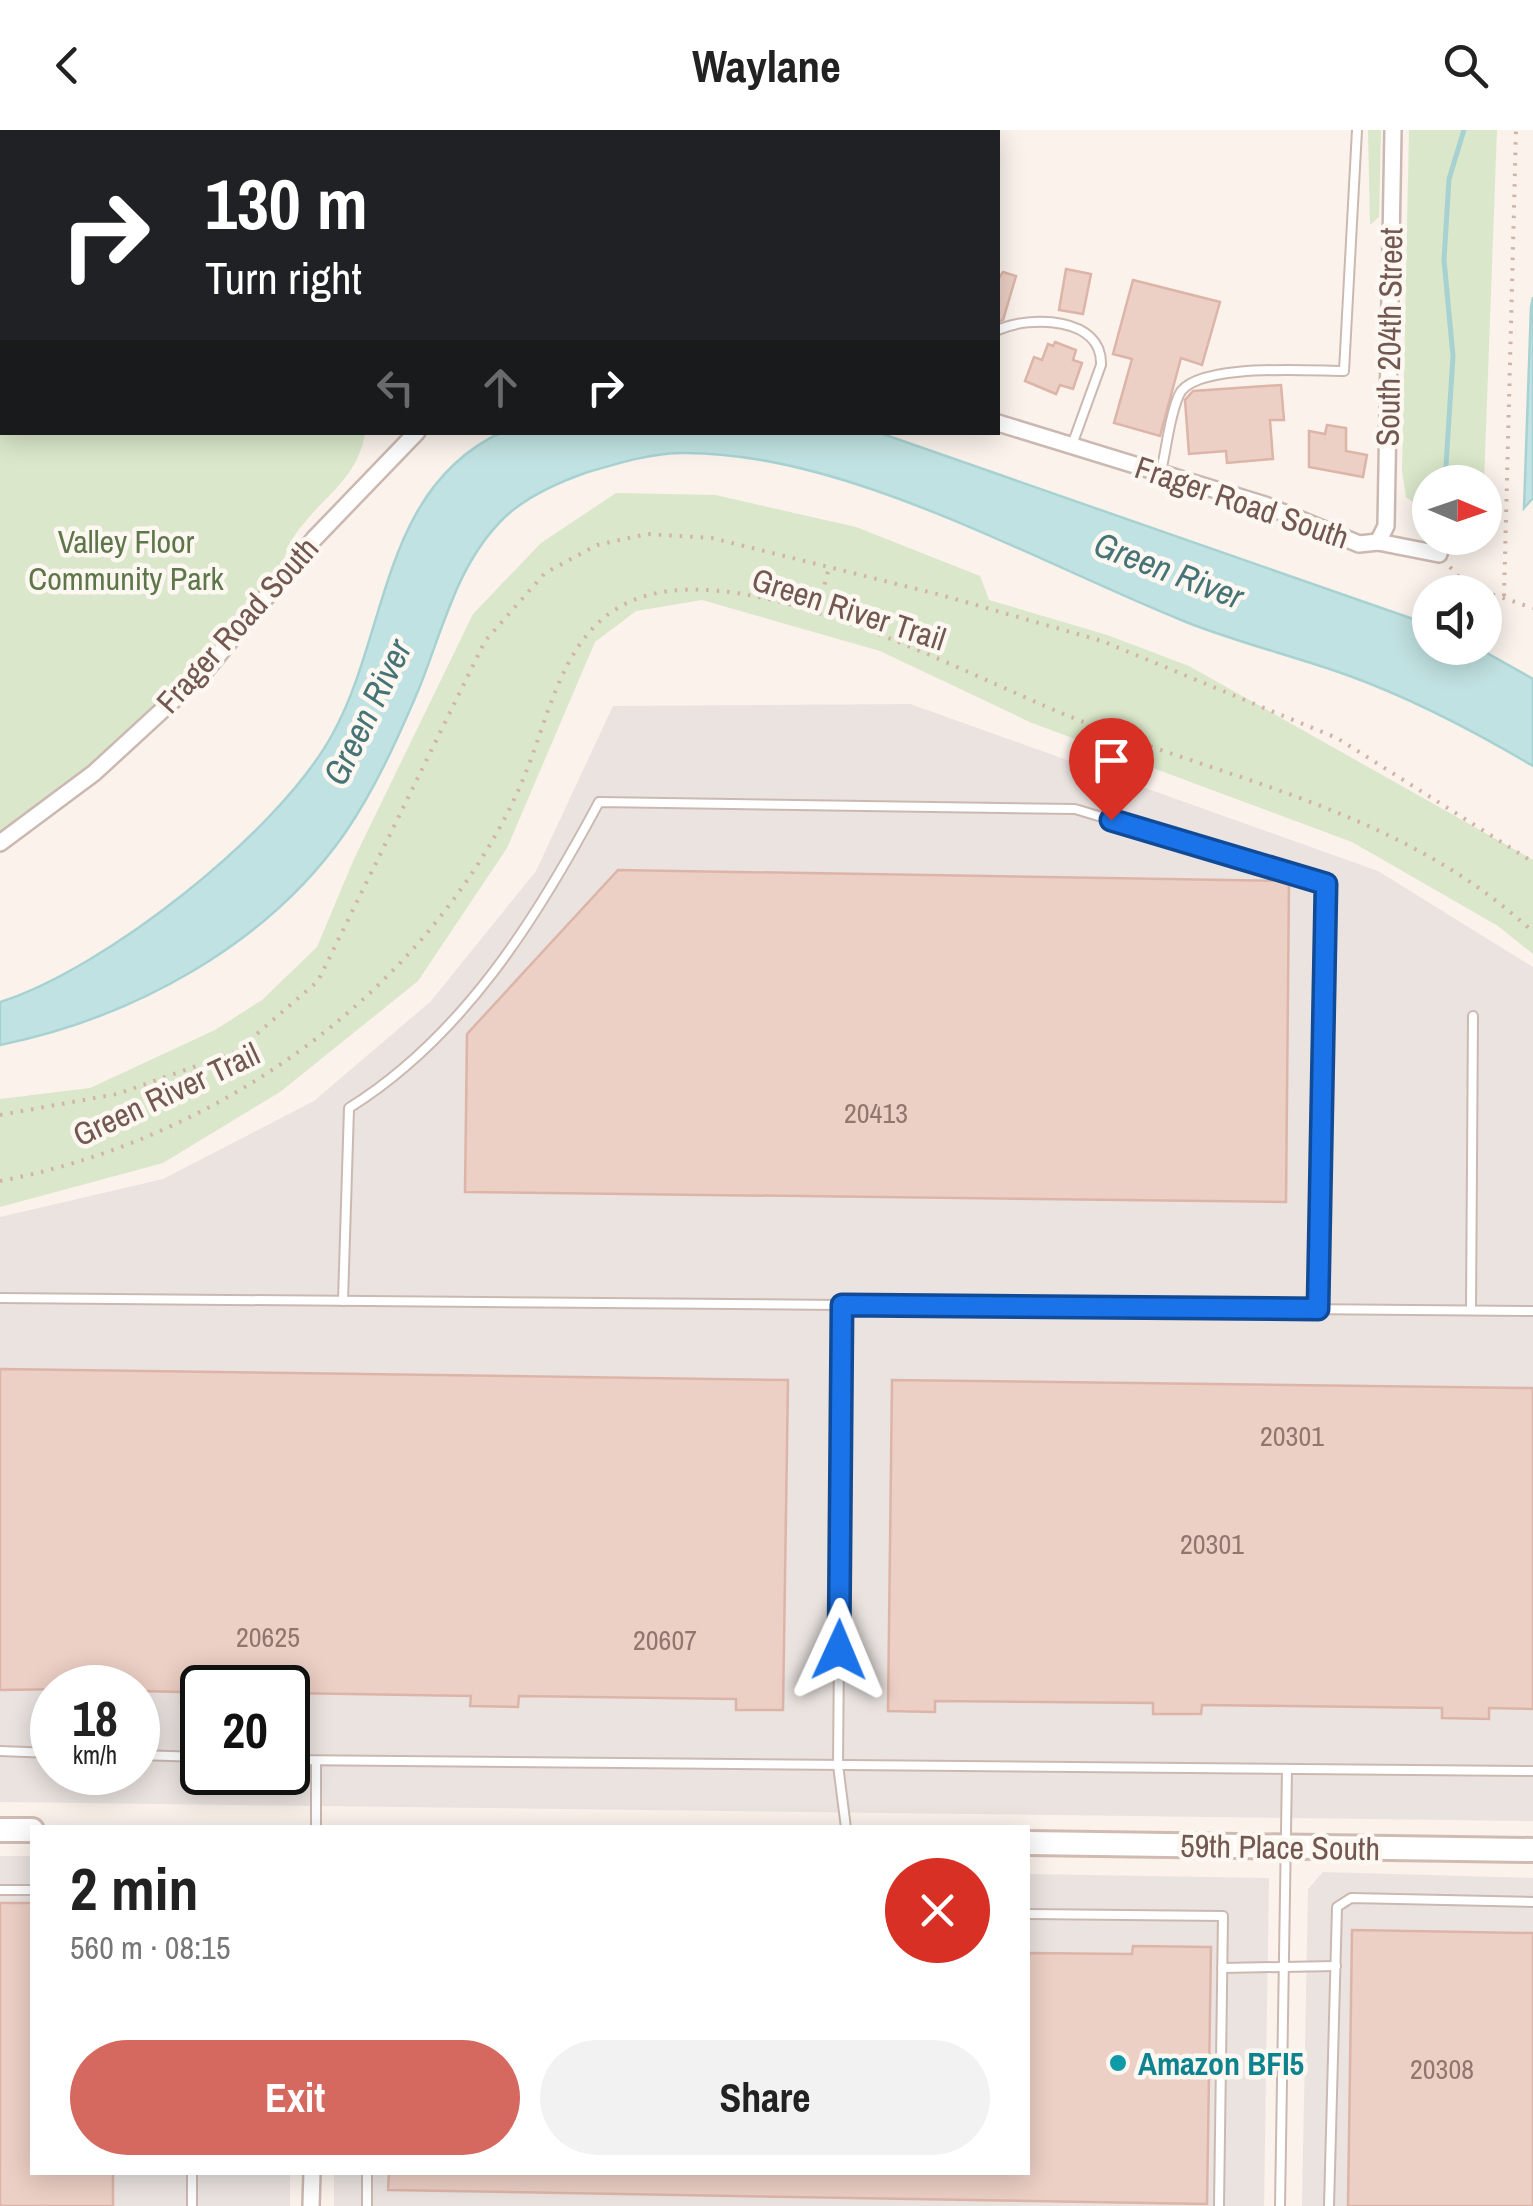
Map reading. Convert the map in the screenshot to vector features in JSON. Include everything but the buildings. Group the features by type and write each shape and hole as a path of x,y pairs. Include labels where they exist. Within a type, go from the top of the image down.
{"street":[{"name":"South 204th Street","path":"1378,542 1386,526 1393,130"},
{"name":"Frager Road South","path":"1000,424 1265,505 1358,544 1378,542 1412,549"},
{"name":"Frager Road South","path":"0,843 94,773 206,670 314,539 414,435"},
{"path":"0,1830 30,1830"},
{"name":"59th Place South","path":"1030,1842 1533,1850"},
{"path":"312,2175 312,2206"}],"lane":[{"path":"1161,471 1180,392 1191,382 1214,373 1344,370 1356,130"},
{"path":"1000,330 1027,323 1048,324 1084,329 1095,338 1100,364 1071,446"},
{"path":"342,1300 349,1108 395,1080 490,976 542,908 599,802 1075,809 1326,884 1318,1309"},
{"path":"1471,1310 1473,1016"},
{"path":"0,1298 1533,1311"},
{"path":"842,1305 838,1766 846,1825"},
{"path":"0,1751 30,1752"},
{"path":"310,1761 1533,1771"},
{"path":"316,1761 316,1825"},
{"path":"1280,2206 1287,1769"},
{"path":"0,1890 30,1890"},
{"path":"1329,2206 1337,1907 1352,1898 1533,1902"},
{"path":"1030,1914 1223,1916 1219,2206"},
{"path":"1222,1968 1336,1966"},
{"path":"192,2175 192,2206"},
{"path":"367,2175 367,2206"}],"path":[{"path":"1504,596 1516,130"},
{"path":"0,1115 117,1094 236,1052 318,980 485,641 545,572 586,549 647,534 712,538 1102,641 1337,738 1533,862"},
{"path":"1440,555 1467,586 1533,608"},
{"path":"817,615 829,567"},
{"name":"Green River Trail","path":"0,1181 40,1174 124,1147 269,1076 384,977 434,924 474,871 508,814 576,646 618,608 643,596 696,592 763,600 929,654 1100,728 1350,816 1453,868 1533,932"}],"shaded area":[{"path":"910,704 1378,871 1533,967 1533,1821 0,1802 0,1217 163,1179 314,1101 431,1001 536,871 613,706"},
{"path":"0,1856 30,1856 30,2175 290,2175 290,2206 0,2206"},
{"path":"1323,1872 1533,1878 1533,2206 1302,2206 1308,1889"},
{"path":"1030,1874 1269,1878 1264,2206 334,2206 334,2175 1030,2175"}],"green space":[{"path":"1368,130 1381,130 1379,217 1370,225"},
{"path":"1409,130 1497,130 1485,465 1412,465 1412,501 1406,497 1402,471"},
{"name":"Valley Floor Community Park","path":"0,435 365,435 354,464 293,538 275,579 214,650 98,762 0,833"},
{"path":"616,493 715,495 856,527 980,576 989,600 1107,635 1189,666 1533,860 1533,954 1498,926 1352,842 1032,723 880,651 702,600 636,611 595,642 507,848 418,981 280,1092 163,1163 0,1207 0,1099 90,1088 215,1030 262,1000 317,947 354,859 473,614 541,543"}],"water":[{"path":"1533,297 1533,498 1524,508 1531,307"},
{"name":"Green River","path":"497,435 886,435 1412,619 1412,665 1502,665 1502,662 1533,679 1533,766 1395,694 1186,622 1003,541 872,489 742,457 680,453 645,457 588,472 545,490 515,508 489,534 463,576 410,709 366,799 313,873 276,910 236,943 146,996 49,1033 0,1045 0,1002 89,960 137,929 231,853 307,773 332,735 351,695 393,567 410,526 432,489 462,457"}],"waterway":[{"path":"1446,465 1453,356 1444,260 1449,179 1464,130"}],"place":[{"name":"Amazon BFI5","path":"1118,2063"}],"route":[{"path":"839,1650 842,1305 1318,1309 1326,884 1111,820"}]}
